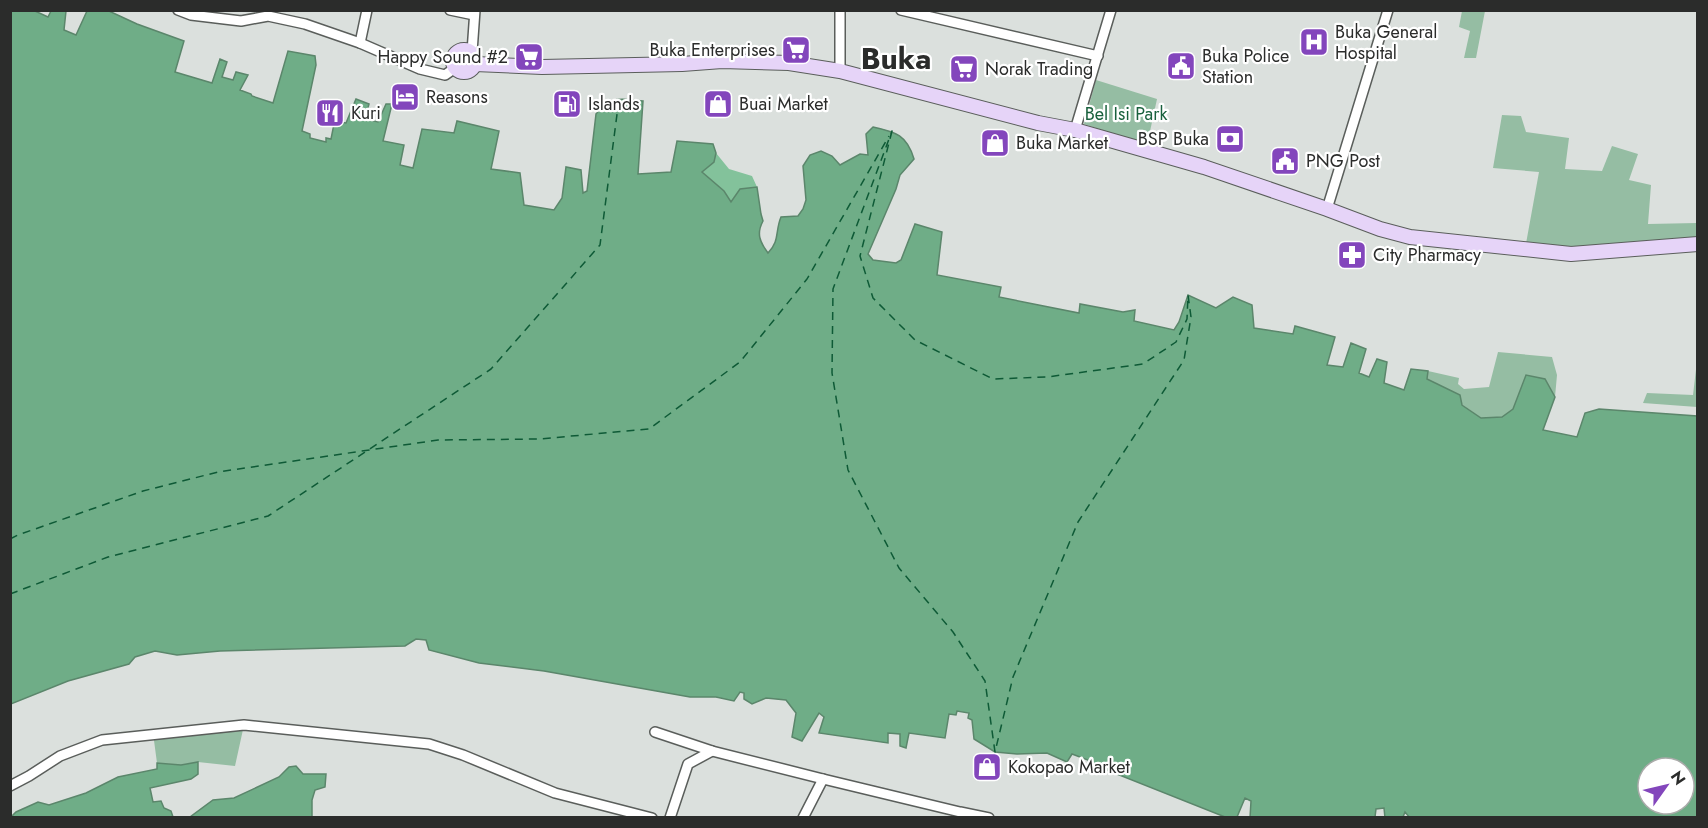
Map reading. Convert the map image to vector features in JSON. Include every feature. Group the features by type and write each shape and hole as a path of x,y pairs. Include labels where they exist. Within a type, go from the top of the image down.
{"main road":[{"path":"473,58 470,70 464,72 455,68 453,63 454,54 462,49 473,58 542,68 722,61 789,63 840,71 1038,123 1075,130 1204,167 1380,229 1410,237 1571,254 1698,244"}],"street":[{"path":"178,10 191,15 241,21 268,16 305,24 360,43 420,69 445,75 455,68"},
{"path":"360,43 367,10"},
{"path":"450,10 474,13 473,58"},
{"path":"840,10 840,71"},
{"path":"901,10 1098,56"},
{"path":"1075,130 1111,10"},
{"path":"1327,209 1388,10"},
{"path":"10,786 60,756 102,740 244,725 429,744 463,755 555,793 652,818"},
{"path":"655,732 712,751 959,815 989,818"},
{"path":"670,818 688,764 712,751"},
{"path":"803,818 823,779"}],"green space":[{"path":"1462,11 1485,11 1476,58 1464,58 1470,31 1459,27"},
{"name":"Bel Isi Park","path":"1096,80 1157,99 1147,145 1084,124"},
{"path":"1502,115 1521,116 1526,132 1569,138 1565,169 1602,171 1612,146 1638,154 1629,180 1651,185 1648,224 1697,223 1697,244 1525,249 1539,172 1493,168"},
{"path":"1498,352 1552,357 1557,375 1555,397 1545,379 1502,417 1481,418 1427,379 1428,371 1459,378 1458,384 1464,389 1489,387"},
{"path":"1697,361 1697,407 1643,403 1647,393 1693,395"},
{"path":"244,725 235,766 198,762 181,765 157,763 153,733"}],"shaded area":[{"path":"11,10 35,11 48,17 51,11 66,11 64,30 76,35 87,11 109,11 184,41 175,72 212,83 220,59 227,62 222,77 233,80 236,72 248,75 240,90 273,103 288,51 315,56 316,65 302,131 310,134 310,138 326,142 326,138 331,139 334,124 346,123 356,99 369,104 365,119 378,122 386,104 392,104 383,141 404,145 400,165 413,168 422,129 454,133 457,121 499,131 491,169 520,173 524,205 554,210 562,198 566,167 581,170 583,193 587,191 596,114 611,101 643,101 638,174 671,172 677,141 713,144 716,153 714,162 702,172 724,191 731,202 740,189 757,187 763,221 760,238 768,253 776,240 781,217 798,216 803,209 806,200 803,166 810,155 821,151 832,156 840,165 860,154 868,155 866,134 873,127 900,136 908,145 914,159 900,175 868,254 873,260 896,263 901,260 915,224 942,232 937,275 1001,287 999,297 1079,313 1080,304 1123,312 1135,310 1134,321 1174,330 1188,295 1216,308 1233,297 1252,305 1254,328 1293,334 1295,326 1335,337 1327,365 1343,367 1351,343 1366,349 1359,373 1369,377 1377,359 1387,362 1384,383 1404,390 1411,369 1428,371 1427,379 1460,395 1462,405 1481,418 1502,417 1513,409 1526,375 1545,379 1555,397 1543,430 1577,437 1585,413 1599,409 1697,416 1697,817 1410,818 1405,812 1403,817 1385,818 1384,808 1376,809 1375,817 1250,818 1251,801 1245,798 1237,817 1225,817 1089,763 1088,760 1072,754 1067,762 1047,753 995,752 974,739 972,720 968,718 969,713 957,711 956,715 949,714 945,738 909,733 906,748 900,746 900,734 888,733 888,743 819,733 824,717 819,713 802,741 792,737 796,713 786,700 766,698 752,704 744,699 744,693 740,692 734,701 716,697 690,697 544,671 479,663 429,650 426,640 416,639 405,646 220,651 177,655 155,651 135,657 129,664 68,681 11,704"},
{"path":"716,153 729,169 752,176 757,187 740,190 731,202 724,191 702,172 714,162"},
{"path":"198,762 198,774 191,779 150,788 153,802 161,801 164,808 171,811 173,817 11,817 16,812 38,802 49,805 86,793 118,777 157,769 157,763 181,765"},
{"path":"296,766 303,774 326,774 325,787 315,790 312,800 312,817 190,817 213,800 234,798 279,777 289,767"}],"ferry route":[{"path":"10,594 108,557 268,516 491,369 600,245 619,99"},
{"path":"892,131 860,256 873,298 915,340 993,379 1047,377 1143,364 1176,342 1187,319 1188,295 1191,317 1184,360 1078,522 1013,677 995,752 985,681 953,632 899,568 848,470 832,373 833,289 892,131"},
{"path":"10,539 143,491 218,472 438,440 539,439 649,429 740,362 807,279 889,136"}],"place":[{"name":"Buka General Hospital","path":"1314,42"},
{"name":"Buka Enterprises","path":"796,50"},
{"name":"Happy Sound #2","path":"529,57"},
{"name":"Buka Police Station","path":"1181,66"},
{"name":"Norak Trading","path":"964,69"},
{"name":"Reasons","path":"405,97"},
{"name":"Islands","path":"567,104"},
{"name":"Buai Market","path":"718,104"},
{"name":"Kuri","path":"330,113"},
{"name":"BSP Buka","path":"1230,139"},
{"name":"Buka Market","path":"995,143"},
{"name":"PNG Post","path":"1285,161"},
{"name":"City Pharmacy","path":"1352,255"},
{"name":"Kokopao Market","path":"987,767"}],"district":[{"name":"Buka","path":"896,58"}]}
